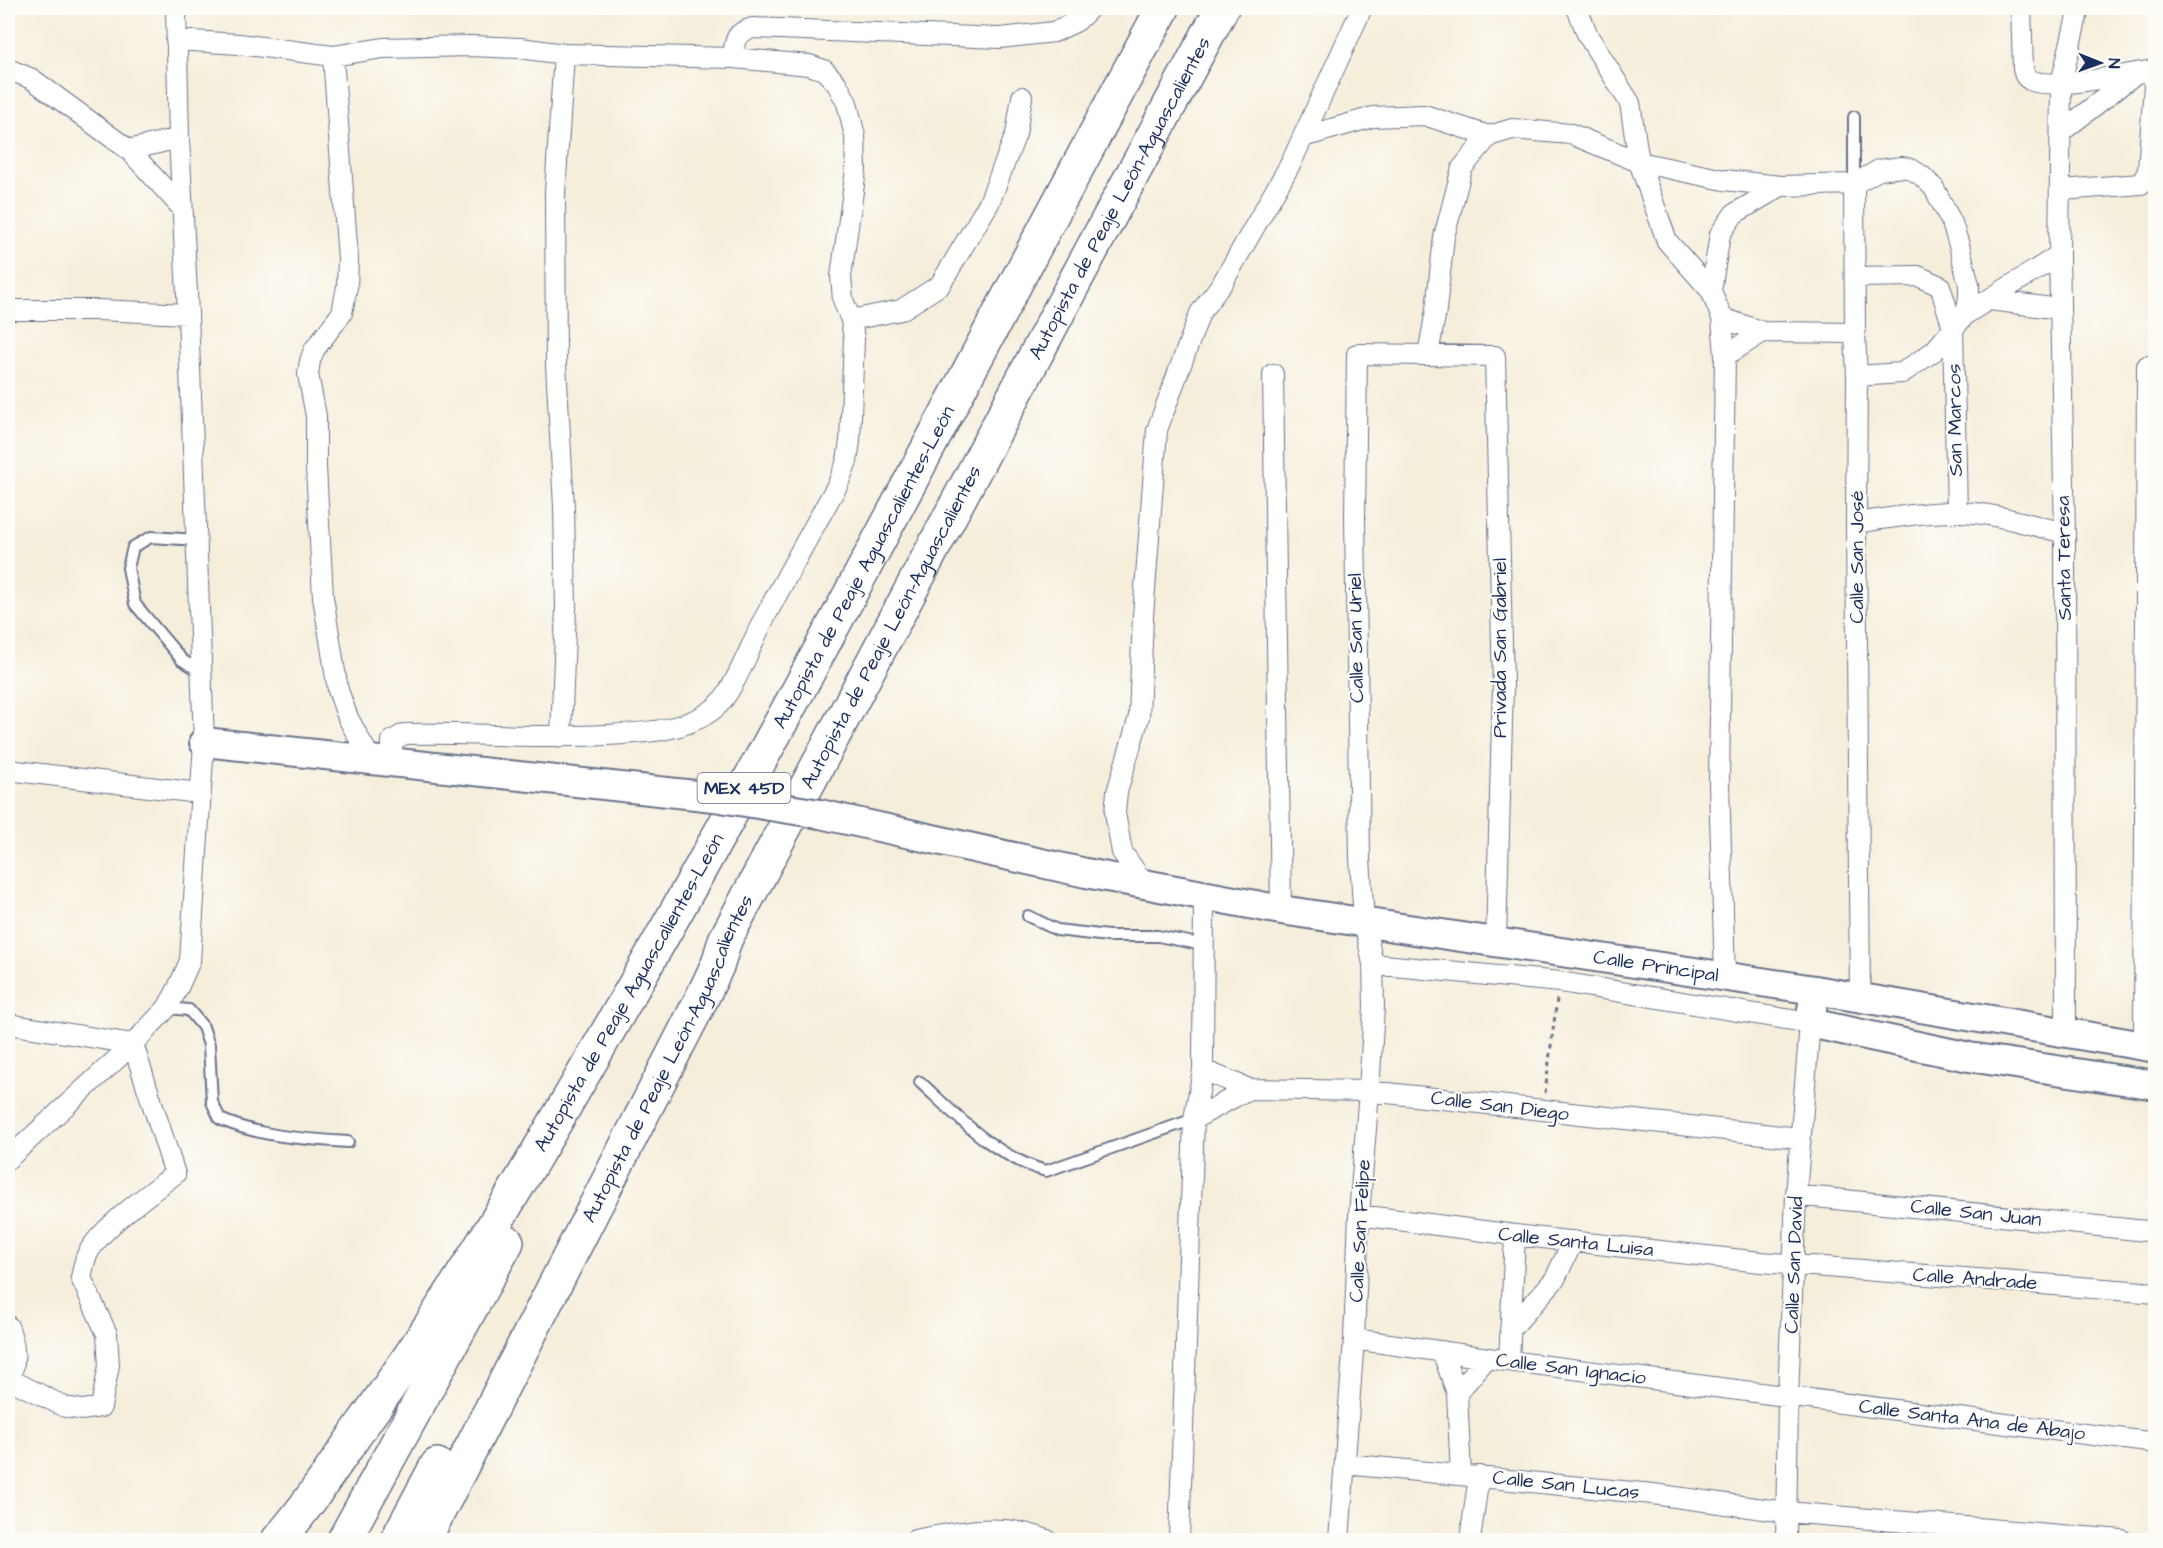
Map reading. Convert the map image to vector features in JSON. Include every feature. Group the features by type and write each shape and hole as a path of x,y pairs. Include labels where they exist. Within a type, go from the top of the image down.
{"highway":[{"name":"Autopista de Peaje Aguascalientes-León","path":"278,1540 408,1361 523,1180 657,947 849,596 1035,243 1163,8"},
{"name":"Autopista de Peaje León-Aguascalientes","path":"424,1540 701,1000 718,964 725,940 1222,8"},
{"path":"397,1540 696,983 711,957 725,940"},
{"path":"344,1540 544,1173 630,1008 657,947"}],"street":[{"path":"8,1159 133,1044 167,1008 190,961 204,742 203,673 178,138 176,8"},
{"path":"732,58 737,36 742,31 753,28 1000,38 1054,32 1077,21 1090,8"},
{"path":"1151,885 1122,852 1115,813 1117,792 1138,717 1156,430 1200,313 1223,282 1291,163 1362,8"},
{"path":"1577,8 1588,36 1630,104 1639,162 1667,240 1711,291 1722,318 1725,356 1719,784 1725,976"},
{"path":"2021,8 2025,76 2039,82 2061,83 2149,71"},
{"name":"Santa Teresa","path":"2067,1034 2065,533 2059,255 2061,83 2079,8"},
{"path":"176,40 238,44 333,56 375,49 425,46 520,48 564,54 732,58 809,65 824,70 837,84 847,103 855,136 856,171 841,276 843,300 852,320 854,339 850,441 847,461 838,484 762,623 733,683 716,707 695,719 673,727 642,733 561,737 404,734 392,741 381,761 348,718 338,690 323,597 316,467 316,416 308,374 314,350 342,313 347,287 348,259 333,56"},
{"path":"561,737 566,608 564,507 556,364 555,193 564,54"},
{"path":"8,69 32,79 129,150 182,208"},
{"path":"2061,132 2149,71"},
{"path":"2061,190 2141,184 2148,171 2149,71"},
{"path":"852,320 901,310 940,285 989,203 1016,134 1022,97"},
{"path":"1303,137 1373,117 1424,116 1489,136"},
{"path":"1428,355 1436,310 1444,237 1462,168 1489,136 1512,129 1571,134 1639,162 1724,180 1781,186 1854,184 1880,170 1902,167 1911,169 1934,188 1952,222 1965,264 1969,297 1960,321"},
{"path":"129,150 178,138"},
{"name":"Calle San José","path":"1854,184 1860,997"},
{"path":"1711,291 1720,234 1734,214 1781,186"},
{"path":"1857,376 1902,373 1934,351 1960,321 2059,255"},
{"path":"1855,277 1918,276 1940,286 1960,321"},
{"path":"1990,300 2060,309"},
{"path":"8,310 98,310 188,314"},
{"path":"1722,318 1763,332 1855,333"},
{"name":"San Marcos","path":"1958,512 1960,321"},
{"path":"1725,356 1763,332"},
{"name":"Calle San Uriel","path":"1364,921 1361,893 1356,639 1357,354 1428,355"},
{"name":"Privada San Gabriel","path":"1428,355 1495,356 1503,685 1496,941"},
{"path":"2147,366 2150,1048"},
{"path":"1273,374 1281,910"},
{"path":"1856,523 1958,512 1995,516 2065,533"},
{"name":"Calle Principal","path":"204,742 714,797 820,814 1086,873 1281,910 1860,997 2150,1048"},
{"path":"8,770 199,793"},
{"path":"1179,1540 1194,1119 1203,1070 1204,895"},
{"name":"Calle San Felipe","path":"1339,1540 1374,1007 1373,964 1364,921"},
{"path":"1373,964 1560,982 1810,1023 1969,1058 2156,1085"},
{"name":"Calle San David","path":"1786,1540 1788,1397 1796,1195 1810,1023 1815,990"},
{"path":"8,1024 133,1044"},
{"path":"8,1326 14,1344 15,1361 8,1380 66,1407 83,1410 101,1407 109,1365 107,1334 81,1278 87,1254 103,1234 128,1211 175,1174 133,1044"},
{"name":"Calle San Diego","path":"1203,1070 1249,1089 1370,1091 1542,1112 1800,1138"},
{"path":"1194,1119 1249,1089"},
{"name":"Calle San Juan","path":"1796,1195 2156,1232"},
{"name":"Calle Santa Luisa","path":"1359,1215 1515,1235 1794,1265"},
{"path":"1509,1361 1515,1235"},
{"path":"1510,1330 1555,1279 1574,1241"},
{"name":"Calle Andrade","path":"1794,1265 2156,1293"},
{"name":"Calle San Ignacio","path":"1354,1338 1509,1361 1788,1397"},
{"path":"1442,1351 1457,1393 1470,1475 1470,1540"},
{"path":"1457,1393 1487,1358"},
{"name":"Calle Santa Ana de Abajo","path":"1788,1397 2156,1443"},
{"name":"Calle San Lucas","path":"1345,1464 1653,1494 1786,1512 2122,1540"},
{"path":"915,1540 966,1535 996,1529 1027,1532 1047,1540"}],"lane":[{"name":"Calle San José","path":"1854,117 1854,184"},
{"path":"198,540 151,537 133,547 128,568 135,604 182,660 203,673"},
{"path":"1028,916 1057,930 1107,936 1158,936 1204,945"},
{"path":"167,1008 189,1010 203,1028 209,1046 212,1102 220,1119 238,1127 295,1139 348,1142"},
{"path":"920,1082 980,1138 1029,1167 1046,1172 1194,1119"}],"path":[{"path":"1542,1112 1560,982"}]}
